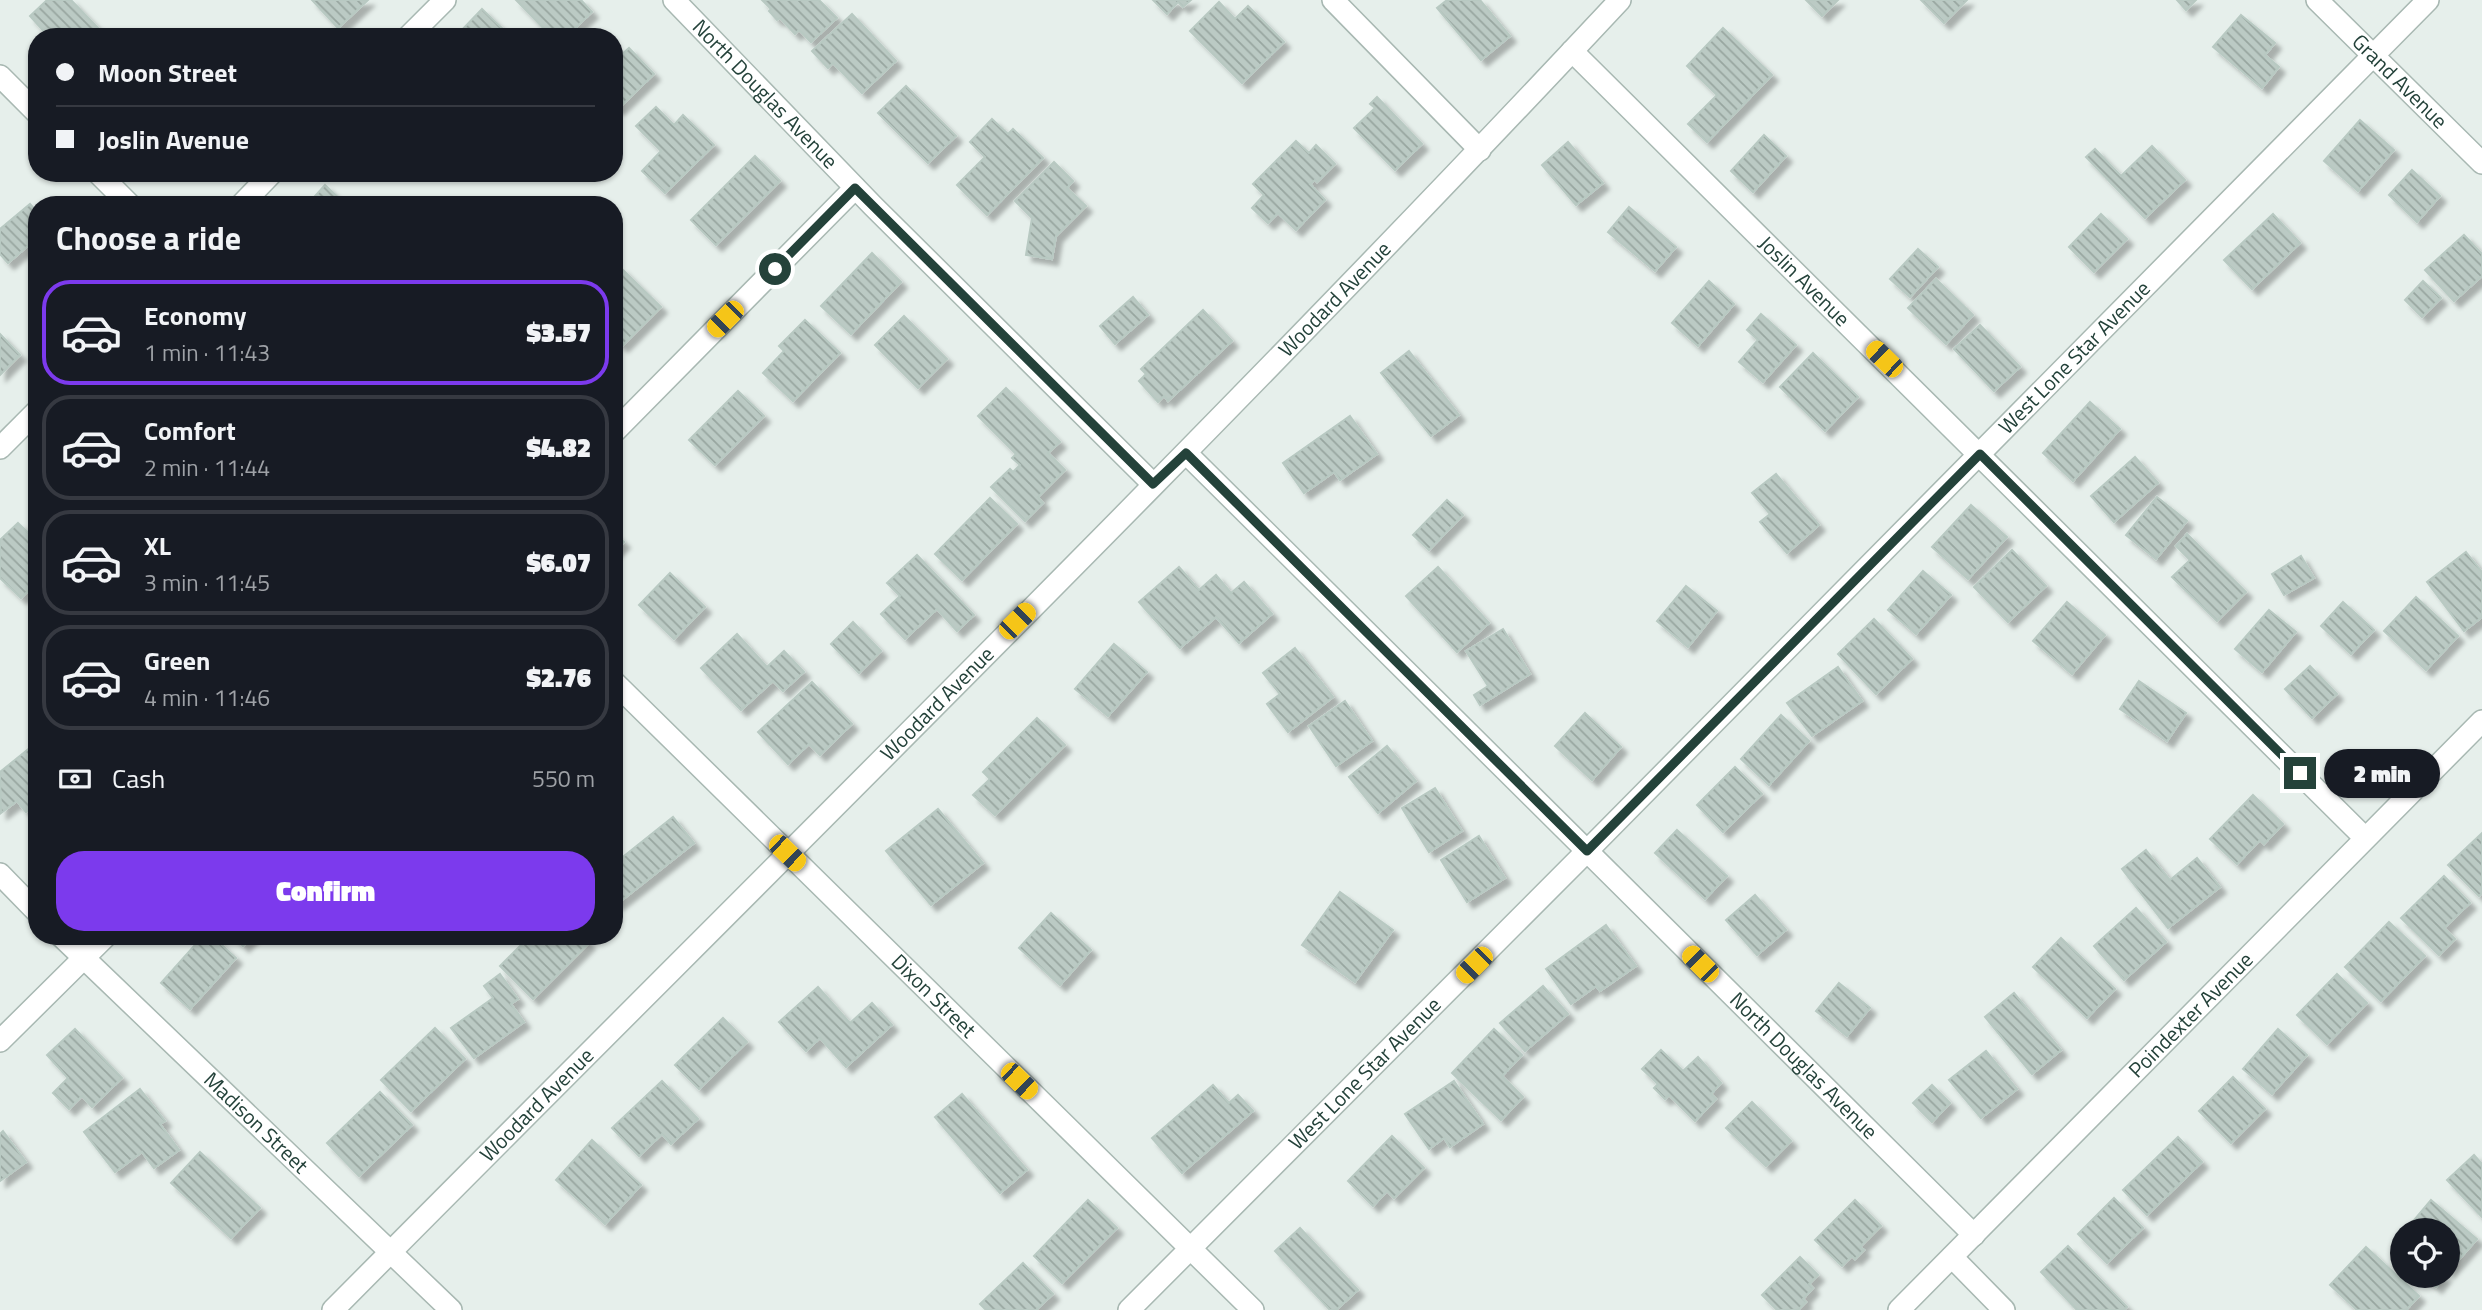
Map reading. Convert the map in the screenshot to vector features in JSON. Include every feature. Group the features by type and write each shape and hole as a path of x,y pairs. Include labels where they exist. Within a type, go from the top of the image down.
{"street":[{"path":"417,28 444,0"},
{"name":"North Douglas Avenue","path":"674,0 855,188 1153,484"},
{"path":"1333,0 1480,149"},
{"name":"Woodard Avenue","path":"334,1310 1186,453 1620,0"},
{"name":"Grand Avenue","path":"2317,0 2482,163"},
{"name":"West Lone Star Avenue","path":"1129,1310 2428,0"},
{"name":"Joslin Avenue","path":"1572,51 2365,838"},
{"path":"0,76 28,104"},
{"path":"107,182 121,196"},
{"path":"250,196 263,182"},
{"path":"623,423 855,188"},
{"path":"0,448 28,420"},
{"name":"North Douglas Avenue","path":"1186,453 1974,1235"},
{"name":"Dixon Street","path":"623,691 1253,1310"},
{"name":"Poindexter Avenue","path":"1899,1310 2482,722"},
{"path":"0,874 28,903"},
{"name":"Madison Street","path":"70,945 451,1310"},
{"path":"0,1041 97,945"},
{"path":"1952,1257 2004,1310"}],"building":[{"path":"47,0 71,0 98,28 41,28 30,16"},
{"path":"312,0 368,0 338,28"},
{"path":"516,0 581,0 592,12 575,28 543,28"},
{"path":"762,0 819,0 837,18 811,42 799,30 795,34 780,18 777,20"},
{"path":"1153,0 1191,0 1183,7 1178,2 1167,14"},
{"path":"1447,0 1480,0 1510,36 1481,60 1437,8"},
{"path":"1806,0 1838,0 1822,16"},
{"path":"1921,0 1967,0 1944,23"},
{"path":"2177,0 2196,0 2186,10"},
{"path":"1219,2 1235,19 1248,6 1284,42 1242,83 1190,31"},
{"path":"482,9 502,28 464,28"},
{"path":"852,14 896,61 862,93 833,63 828,68 812,51"},
{"path":"2241,15 2275,43 2265,55 2279,67 2262,88 2213,47"},
{"path":"1723,28 1772,75 1707,142 1688,124 1717,95 1687,66"},
{"path":"629,48 654,74 623,104 623,53"},
{"path":"906,86 956,136 928,163 878,113"},
{"path":"1377,97 1422,144 1395,170 1354,128 1375,108 1370,104"},
{"path":"656,107 674,125 683,115 714,145 665,193 642,171 661,151 636,126"},
{"path":"992,119 1008,134 1013,129 1043,158 987,215 957,185 985,157 970,142"},
{"path":"2360,120 2394,150 2358,191 2324,161"},
{"path":"1764,135 1786,156 1753,192 1731,171"},
{"path":"1296,141 1309,153 1316,145 1335,164 1317,182 1315,180 1310,184 1325,200 1296,230 1278,213 1268,223 1252,208 1264,195 1253,184"},
{"path":"1568,142 1603,183 1576,205 1542,165"},
{"path":"2152,146 2185,180 2145,218 2086,157 2095,149 2121,176"},
{"path":"755,156 780,181 716,245 691,220"},
{"path":"1054,162 1073,181 1067,188 1086,206 1056,236 1052,259 1026,255 1032,218 1015,201"},
{"path":"2412,170 2440,196 2417,222 2389,195"},
{"path":"325,185 337,196 315,196"},
{"path":"28,206 28,246 8,263 0,254 0,229"},
{"path":"1629,207 1676,247 1655,271 1608,232"},
{"path":"2101,214 2127,239 2094,272 2069,247"},
{"path":"2273,214 2300,243 2252,289 2224,260"},
{"path":"2464,235 2482,254 2482,276 2454,301 2425,270"},
{"path":"1918,249 1938,267 1910,297 1890,279"},
{"path":"872,253 901,282 851,334 821,306"},
{"path":"623,270 661,307 623,345"},
{"path":"1936,279 1973,315 1946,344 1908,308"},
{"path":"1709,281 1734,304 1698,346 1672,323"},
{"path":"2423,281 2441,298 2422,317 2405,300"},
{"path":"1133,297 1148,315 1115,344 1100,326"},
{"path":"1203,310 1232,341 1168,401 1164,396 1158,402 1139,381 1146,374 1141,369"},
{"path":"1761,314 1796,345 1763,382 1739,362 1758,340 1747,330"},
{"path":"904,316 947,359 918,388 875,345"},
{"path":"805,320 840,353 793,401 763,373 784,351 779,346"},
{"path":"1980,325 2020,367 1994,391 1954,349"},
{"path":"0,334 20,355 0,375"},
{"path":"1409,351 1459,415 1431,436 1381,373"},
{"path":"1813,353 1858,397 1825,431 1780,387"},
{"path":"1006,388 1060,442 1048,453 1065,470 1038,497 1043,503 1025,521 991,487 1010,469 1013,472 1020,465 1012,458 1016,454 978,416"},
{"path":"738,391 764,416 715,465 689,440"},
{"path":"2090,402 2120,429 2073,481 2043,453"},
{"path":"1350,416 1377,454 1340,480 1334,472 1304,493 1283,463"},
{"path":"2135,457 2158,483 2114,522 2091,496"},
{"path":"1776,474 1819,525 1787,553 1760,522 1770,514 1752,493"},
{"path":"2157,497 2187,521 2156,559 2126,535"},
{"path":"990,498 1017,524 962,580 935,554"},
{"path":"1447,500 1463,515 1429,550 1413,535"},
{"path":"1971,505 2007,537 1968,579 1932,547"},
{"path":"18,523 28,532 28,591 21,598 0,578 0,540"},
{"path":"2187,534 2246,592 2217,621 2172,577 2190,560 2176,546"},
{"path":"2012,550 2046,586 2008,622 1974,587"},
{"path":"2466,552 2482,572 2482,617 2464,631 2427,582"},
{"path":"917,555 974,615 957,631 937,609 905,639 881,614 900,596 887,583"},
{"path":"2301,556 2314,578 2284,595 2272,574"},
{"path":"1179,567 1199,590 1216,575 1231,593 1244,582 1272,614 1239,643 1216,617 1180,648 1139,602"},
{"path":"1438,567 1489,623 1457,652 1406,596"},
{"path":"1923,571 1951,595 1916,634 1888,610"},
{"path":"670,573 705,607 674,639 639,605"},
{"path":"1686,586 1717,611 1688,647 1657,621"},
{"path":"2416,597 2458,636 2426,670 2384,631"},
{"path":"2067,602 2105,635 2072,674 2033,641"},
{"path":"2343,602 2374,630 2351,654 2321,626"},
{"path":"2269,610 2296,632 2262,672 2235,649"},
{"path":"1874,619 1912,659 1876,694 1838,654"},
{"path":"853,622 881,651 859,673 831,644"},
{"path":"1503,629 1530,674 1480,705 1474,695 1488,686 1466,651"},
{"path":"737,634 767,667 784,651 804,672 783,691 773,681 741,710 701,668"},
{"path":"1114,644 1147,672 1108,716 1075,689"},
{"path":"1295,648 1333,697 1288,732 1267,704 1280,694 1263,673"},
{"path":"2310,666 2337,694 2312,718 2285,689"},
{"path":"1838,667 1862,701 1812,736 1787,703"},
{"path":"2139,681 2186,713 2167,741 2120,709"},
{"path":"812,682 852,724 820,755 809,744 788,764 758,732"},
{"path":"1345,701 1372,741 1336,766 1309,726"},
{"path":"1585,713 1621,747 1592,780 1555,746"},
{"path":"1781,715 1809,741 1769,785 1741,759"},
{"path":"1037,718 1065,745 995,815 973,795 990,779 983,772"},
{"path":"1387,746 1416,781 1378,813 1349,777"},
{"path":"28,749 26,812 17,801 1,813 0,772"},
{"path":"1735,767 1762,794 1723,832 1697,805"},
{"path":"1435,788 1462,831 1429,852 1402,808"},
{"path":"2253,795 2283,824 2264,844 2260,840 2237,864 2210,839"},
{"path":"938,809 983,863 931,905 886,851"},
{"path":"673,817 694,843 623,899 623,857"},
{"path":"1677,830 1727,876 1705,899 1655,853"},
{"path":"2482,833 2482,893 2479,896 2448,865"},
{"path":"1479,836 1505,878 1467,902 1441,860"},
{"path":"2146,850 2170,880 2197,858 2220,887 2168,928 2122,869"},
{"path":"2444,876 2470,903 2444,928 2455,939 2439,955 2401,918"},
{"path":"1340,892 1393,930 1355,982 1302,945"},
{"path":"1755,895 1786,930 1757,955 1726,920"},
{"path":"2136,908 2166,942 2124,980 2094,946"},
{"path":"1051,913 1091,950 1060,985 1019,948"},
{"path":"2389,922 2425,956 2381,1001 2345,967"},
{"path":"1606,925 1636,966 1600,991 1596,986 1571,1004 1546,969"},
{"path":"2061,938 2115,989 2087,1018 2033,967"},
{"path":"195,945 222,945 236,958 190,1009 161,983"},
{"path":"521,945 587,945 533,999 500,966"},
{"path":"500,974 518,999 511,1004 524,1022 474,1058 451,1028 493,998 484,986"},
{"path":"2337,974 2367,1003 2327,1044 2297,1015"},
{"path":"1839,983 1870,1008 1847,1036 1816,1011"},
{"path":"1543,986 1568,1014 1525,1051 1500,1023"},
{"path":"818,987 850,1023 872,1003 892,1025 846,1067 820,1038 806,1051 779,1022"},
{"path":"2014,993 2061,1050 2032,1074 1985,1017"},
{"path":"723,1018 747,1042 699,1089 675,1065"},
{"path":"435,1028 465,1059 411,1111 381,1080"},
{"path":"75,1029 122,1078 92,1107 82,1096 69,1109 53,1093 68,1078 47,1055"},
{"path":"1494,1029 1522,1055 1502,1076 1523,1097 1501,1120 1452,1073"},
{"path":"2278,1029 2307,1055 2272,1094 2243,1069"},
{"path":"1661,1050 1683,1071 1698,1057 1721,1083 1711,1094 1716,1099 1695,1121 1669,1095 1665,1099 1654,1088 1658,1084 1642,1069"},
{"path":"1986,1051 2017,1089 1981,1118 1949,1080"},
{"path":"2233,1077 2265,1109 2231,1143 2199,1111"},
{"path":"662,1081 698,1119 671,1144 662,1134 639,1156 612,1128"},
{"path":"1454,1081 1483,1124 1450,1147 1444,1138 1429,1149 1405,1114"},
{"path":"1213,1085 1229,1103 1238,1095 1253,1111 1182,1173 1152,1138"},
{"path":"1932,1085 1950,1103 1932,1122 1913,1103"},
{"path":"140,1089 165,1121 160,1124 179,1150 154,1168 142,1152 115,1172 84,1132"},
{"path":"380,1092 412,1125 359,1176 327,1143"},
{"path":"962,1094 1027,1170 1000,1193 935,1117"},
{"path":"1752,1102 1791,1141 1766,1166 1726,1128"},
{"path":"3,1131 26,1162 0,1181 0,1134"},
{"path":"1392,1136 1424,1168 1394,1198 1387,1191 1373,1206 1348,1181"},
{"path":"2178,1137 2202,1162 2147,1215 2123,1190"},
{"path":"592,1140 641,1185 605,1224 556,1180"},
{"path":"200,1152 260,1208 231,1238 171,1183"},
{"path":"2474,1155 2482,1164 2482,1217 2447,1180"},
{"path":"2114,1198 2143,1228 2107,1263 2078,1234"},
{"path":"1088,1200 1117,1228 1062,1283 1034,1256"},
{"path":"1855,1200 1881,1226 1860,1247 1864,1250 1855,1259 1852,1256 1842,1266 1815,1240"},
{"path":"2431,1200 2452,1218 2416,1218"},
{"path":"2460,1225 2477,1239 2460,1258"},
{"path":"1300,1228 1358,1290 1336,1310 1330,1310 1275,1251"},
{"path":"2068,1246 2127,1307 2124,1310 2077,1310 2041,1272"},
{"path":"2366,1247 2390,1269 2390,1288 2410,1288 2419,1296 2406,1310 2357,1310 2330,1285"},
{"path":"1800,1257 1818,1275 1809,1284 1813,1288 1803,1299 1806,1302 1798,1310 1777,1310 1762,1295"},
{"path":"1023,1263 1053,1294 1036,1310 986,1310 980,1304"}],"route":[{"path":"775,269 855,188 1153,484 1186,453 1587,851 1980,454 2300,773"}]}
